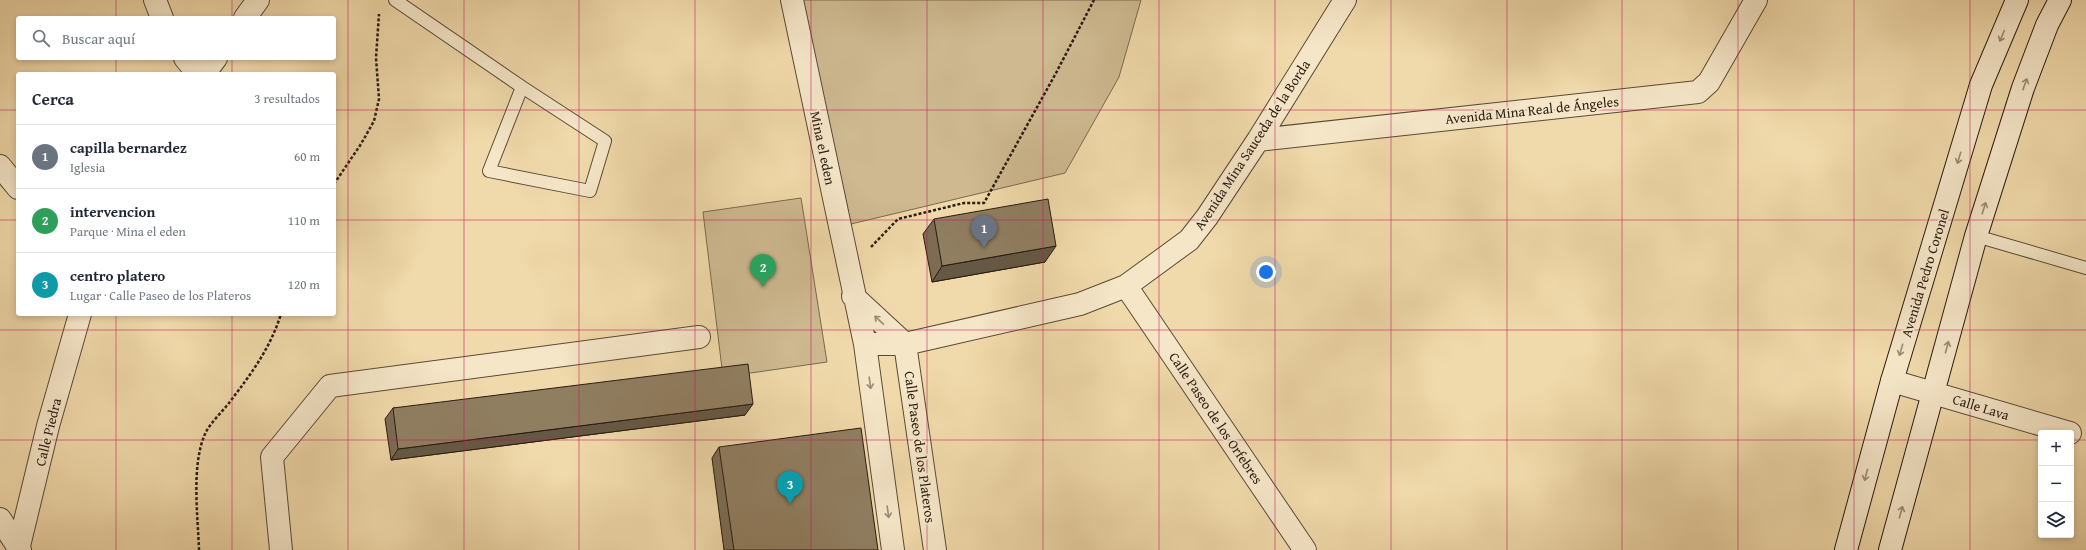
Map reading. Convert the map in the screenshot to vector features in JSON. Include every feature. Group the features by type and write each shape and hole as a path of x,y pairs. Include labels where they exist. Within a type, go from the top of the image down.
{"street":[{"path":"155,0 161,16"},
{"path":"246,16 258,0"},
{"name":"Mina el eden","path":"792,0 853,296 865,344"},
{"name":"Avenida Mina Sauceda de la Borda","path":"865,344 905,344 1080,304 1126,286 1189,240 1207,217 1258,140 1345,0"},
{"name":"Avenida Mina Real de Ángeles","path":"1258,140 1698,92 1708,82 1756,0"},
{"name":"Avenida Pedro Coronel","path":"1846,550 1892,381 1981,85 2017,0"},
{"path":"1890,550 1976,236 2023,88 2047,25 2060,0"},
{"path":"187,60 196,72"},
{"path":"206,72 214,60"},
{"path":"0,166 16,186"},
{"name":"Calle Paseo de los Orfebres","path":"1126,286 1305,550"},
{"path":"853,296 905,344"},
{"name":"Calle Piedra","path":"19,549 48,426 79,316"},
{"path":"281,550 272,457 330,386 699,337"},
{"path":"865,344 893,550"},
{"name":"Calle Paseo de los Plateros","path":"905,344 935,550"},
{"name":"Calle Lava","path":"1892,381 2060,430"},
{"name":"Calle Lava","path":"2074,434 2086,438"},
{"path":"0,519 19,549"}],"lane":[{"path":"395,0 522,87 606,140 590,191 489,171 522,87"},
{"path":"1976,236 2086,268"}],"path":[{"path":"848,270 898,219 964,203 984,203 1056,73 1094,0"},
{"path":"336,181 361,144 374,121 379,99 376,58 379,12"},
{"path":"199,550 199,459 205,434 252,374 274,337 280,316"}],"shaded area":[{"path":"802,0 1141,0 1119,77 1065,173 851,224"},
{"path":"801,198 827,362 723,377 703,212"}],"building":[{"path":"1048,199 1056,246 942,266 934,219"},
{"path":"748,364 753,404 398,449 393,408"},
{"path":"861,428 878,550 734,550 719,447"}],"place":[{"name":"capilla bernardez","path":"984,248"},
{"name":"intervencion","path":"763,287"},
{"name":"centro platero","path":"790,504"}]}
